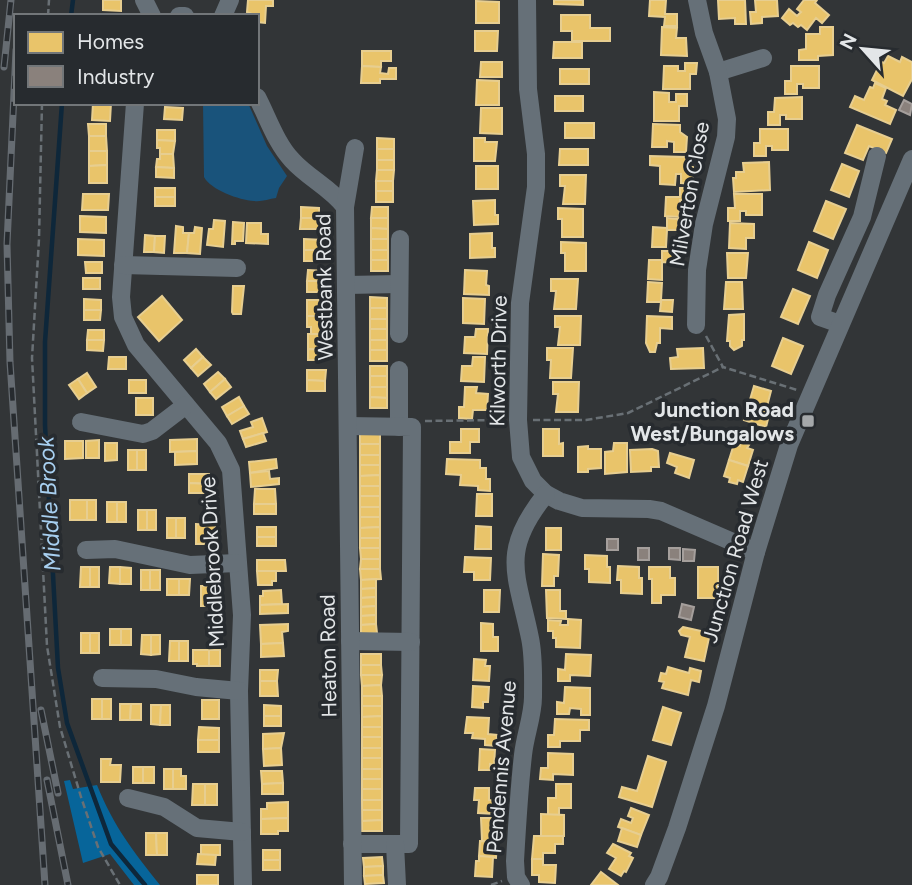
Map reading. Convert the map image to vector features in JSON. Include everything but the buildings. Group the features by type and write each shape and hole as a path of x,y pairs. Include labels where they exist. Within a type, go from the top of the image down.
{"street":[{"name":"Kilworth Drive","path":"527,0 528,89 536,154 536,187 520,303 517,420 521,457 533,481 546,494"},
{"name":"Milverton Close","path":"696,325 697,270 704,224 726,137 727,119 718,72 704,33 697,0"},
{"path":"718,72 763,58"},
{"path":"259,101 283,149 345,207"},
{"name":"Middlebrook Drive","path":"135,105 121,297 123,317 136,345 218,443 230,470 242,615 239,691 243,885"},
{"name":"Westbank Road","path":"348,426 345,207 355,148"},
{"path":"840,324 820,317 862,217 877,156"},
{"name":"Junction Road West","path":"654,885 677,828 716,706 756,552 789,445 912,159"},
{"path":"872,175 900,186"},
{"path":"399,334 400,239"},
{"path":"123,265 237,268"},
{"path":"347,285 399,284"},
{"path":"352,844 410,844 411,642 405,427 398,370"},
{"path":"81,422 104,419 118,430 143,434 152,431 186,405"},
{"path":"348,426 405,427"},
{"name":"Heaton Road","path":"348,426 353,885"},
{"path":"546,494 582,508 649,509 661,512 756,552"},
{"name":"Pendennis Avenue","path":"521,885 516,877 514,861 523,752 533,701 531,641 517,587 514,563 519,537 528,517 546,494"},
{"path":"94,545 190,565 237,563"},
{"path":"350,640 411,642"},
{"path":"102,678 121,672 196,687 239,691"},
{"path":"128,798 148,811 170,810 197,828 242,832"},
{"path":"395,844 397,885"}],"path":[{"path":"42,105 39,239 32,358 47,646 60,727 81,797 98,847 120,885"},
{"path":"696,325 705,335 723,367"},
{"path":"405,427 422,421 586,420 628,413 723,367 810,394"}],"shaded area":[{"path":"203,105 249,105 267,146 287,176 276,198 257,201 241,199 219,190 204,177"},
{"path":"70,780 73,789 97,785 125,838 160,885 134,885 110,854 83,863 64,781"}],"waterway":[{"name":"Middle Brook","path":"71,14 73,0"},
{"name":"Middle Brook","path":"62,105 45,342 45,425 58,668 67,723 111,844 145,885"}],"railway":[{"path":"4,67 11,0"},
{"path":"14,93 7,244 10,362 45,885"},
{"path":"41,710 58,793"},
{"path":"47,780 68,885"}],"place":[{"name":"Junction Road West/Bungalows","path":"808,421"}]}
